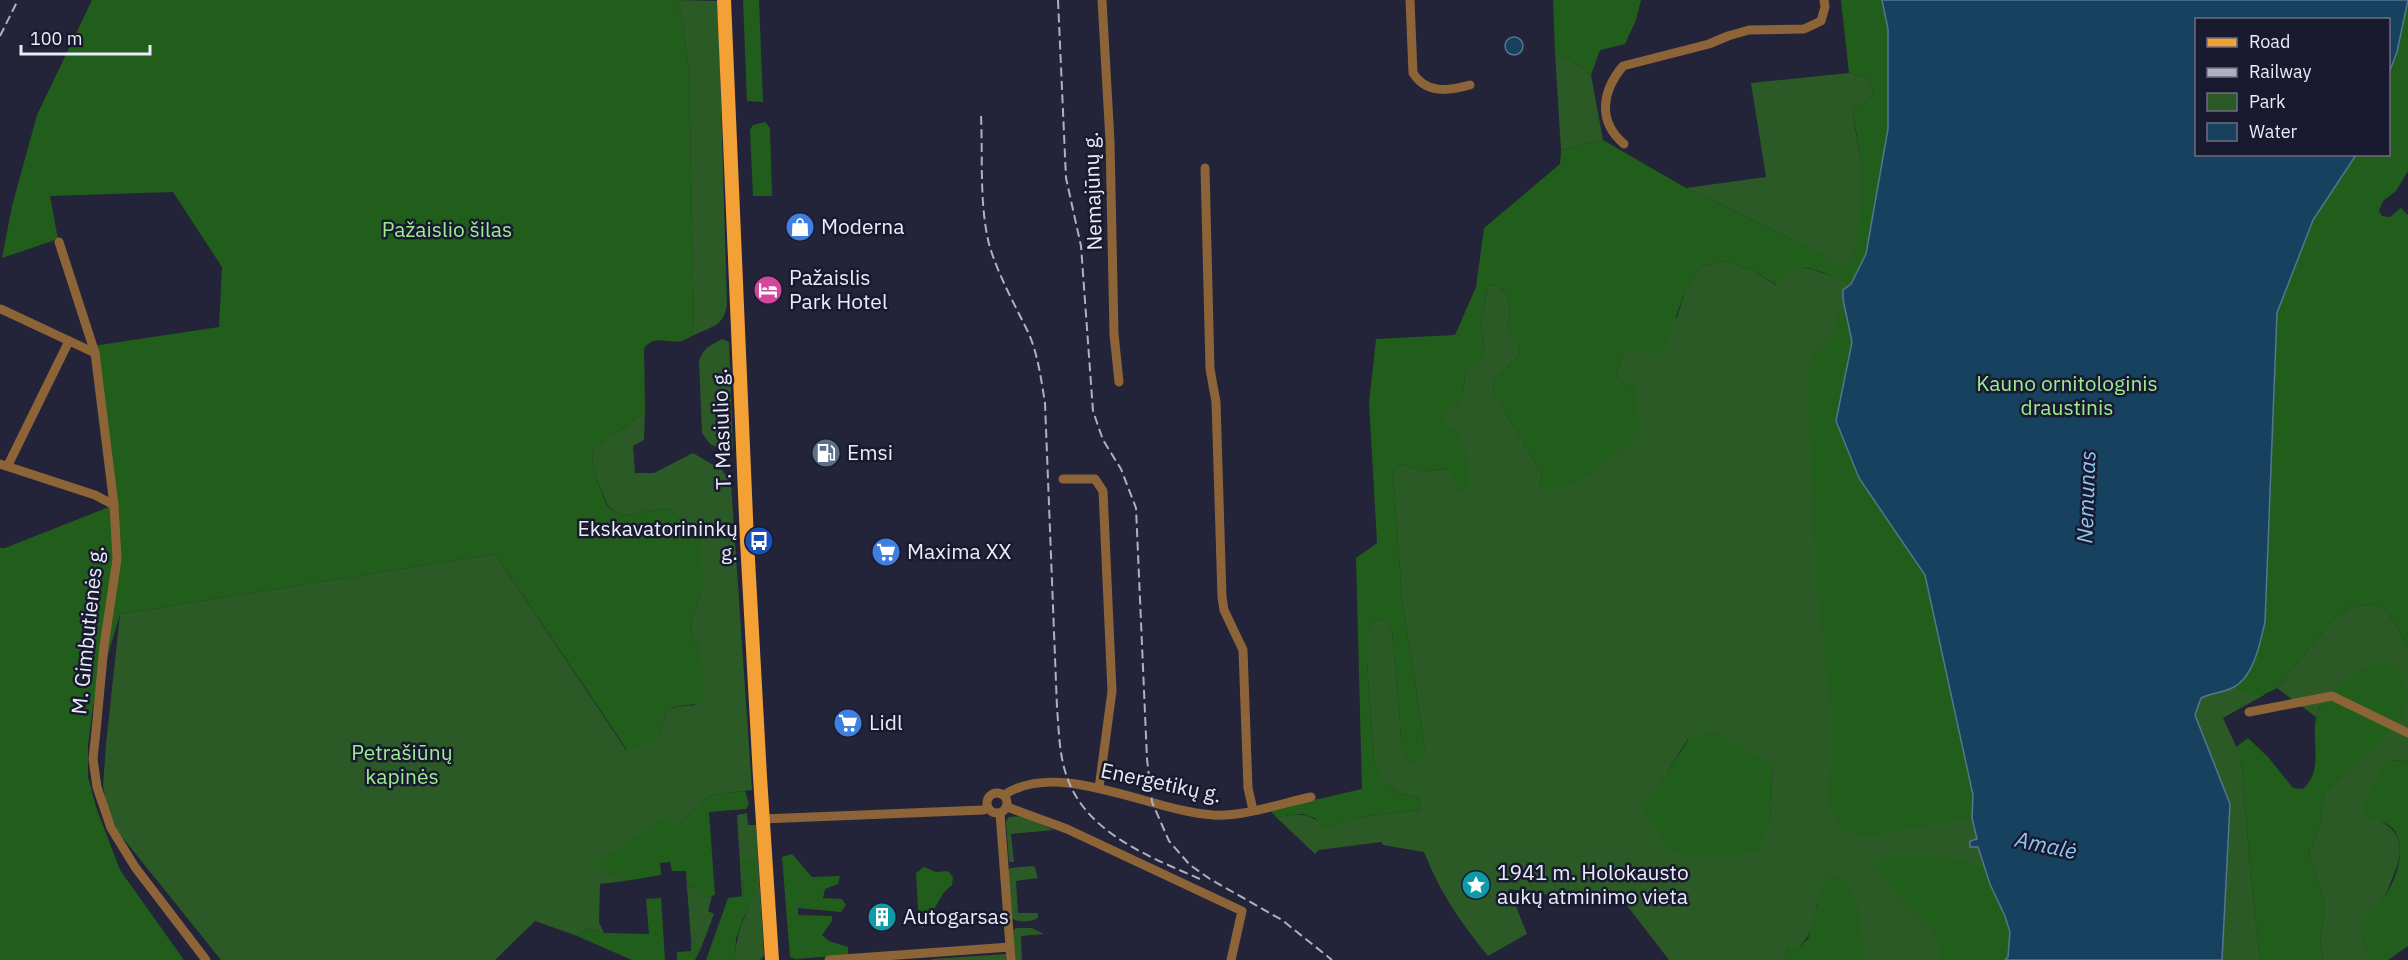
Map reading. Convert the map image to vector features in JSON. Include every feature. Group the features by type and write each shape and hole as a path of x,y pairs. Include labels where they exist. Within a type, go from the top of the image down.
{"main road":[{"name":"T. Masiulio g.","path":"725,1 744,460 772,960"}],"street":[{"name":"Nemajūnų g.","path":"1102,0 1110,141 1114,334 1119,381"},
{"path":"1410,0 1413,72 1419,82 1437,89 1455,89 1470,85"},
{"path":"1624,144 1614,135 1605,104 1606,91 1613,77 1623,66 1709,44 1749,30 1804,29 1821,21 1825,7 1824,0"},
{"path":"1205,168 1210,369 1215,402 1222,597 1224,609 1243,650 1248,788 1253,810"},
{"name":"M. Gimbutienės g.","path":"59,242 95,353 114,505 117,559 104,646 93,759 97,787 111,828 135,867 206,960"},
{"path":"1,309 95,353"},
{"path":"69,341 4,465 95,495 114,505"},
{"path":"1063,479 1095,479 1103,491 1112,691 1099,788"},
{"path":"2249,712 2332,696 2408,733"},
{"name":"Energetikų g.","path":"1004,795 1031,784 1070,784 1099,788 1203,814 1225,815 1311,797"},
{"path":"1011,960 1003,810 1007,801 1004,795 996,793 991,795 987,801 988,808 992,812 1003,810 1066,829 1242,911 1231,960"},
{"path":"763,819 984,810 988,808"},
{"path":"829,960 1010,947"}],"green space":[{"name":"Pažaislio šilas","path":"92,0 677,0 689,68 694,335 676,342 653,341 644,348 645,409 632,422 595,447 592,456 595,475 607,506 617,513 626,515 667,508 672,510 683,523 697,525 700,528 703,587 692,621 691,633 700,653 705,694 702,703 674,707 665,713 660,735 655,743 627,750 495,554 120,614 93,706 88,746 88,777 96,807 120,870 184,960 0,960 0,548 114,505 93,346 219,327 222,267 173,192 50,196 58,239 2,258 12,206 37,115"},
{"path":"677,0 718,1 727,304 720,321 694,335 689,68"},
{"path":"743,0 759,0 763,102 747,101"},
{"path":"1553,0 1641,0 1636,20 1625,44 1600,50 1591,75 1570,59 1555,53"},
{"path":"1841,0 1882,0 1888,29 1888,129 1866,254 1850,284 1811,269 1792,270 1784,275 1777,285 1754,271 1723,261 1702,266 1685,291 1663,354 1625,352 1615,376 1636,390 1639,432 1606,463 1582,479 1569,485 1539,490 1542,475 1493,391 1494,381 1519,354 1520,349 1507,329 1510,311 1507,296 1499,286 1488,285 1481,324 1484,360 1466,369 1463,394 1458,406 1445,410 1445,425 1456,430 1467,455 1470,485 1465,492 1458,490 1449,468 1422,472 1406,465 1397,466 1393,474 1402,598 1425,747 1423,759 1417,763 1411,763 1405,757 1402,748 1392,629 1387,622 1380,619 1372,623 1367,631 1374,759 1381,780 1396,792 1419,798 1421,804 1419,810 1368,816 1325,828 1315,818 1303,814 1276,817 1270,810 1362,789 1356,558 1377,543 1369,403 1376,339 1455,335 1476,287 1484,228 1560,164 1561,150 1603,140 1686,188 1838,264 1849,262 1857,235 1861,183 1860,158 1853,116 1854,109 1869,100 1873,92 1868,78 1849,73"},
{"name":"Kauno ornitologinis draustinis","path":"1932,0 2408,0 2408,119 2367,221 2264,695 2223,718 2241,757 2260,960 1861,960 1817,903 1810,932 1799,947 1789,947 1784,960 1669,960 1625,903 1590,901 1509,889 1527,934 1488,956 1452,907 1424,852 1383,845 1381,842 1319,850 1315,854 1276,817 1308,816 1325,828 1368,816 1419,810 1421,804 1419,798 1396,792 1381,780 1374,759 1367,631 1372,623 1380,619 1387,621 1392,629 1402,748 1425,747 1402,598 1393,474 1397,466 1406,465 1422,472 1450,468 1444,425 1445,410 1463,394 1466,369 1478,365 1485,353 1481,324 1488,285 1499,286 1507,296 1510,311 1507,329 1520,348 1519,354 1494,381 1493,391 1542,475 1539,490 1636,390 1615,376 1625,352 1677,317 1685,291 1702,266 1723,261 1754,271 1776,285 1788,272 1801,268 1832,276 1835,263 1786,236 1686,188 1766,177 1751,83 1849,73 1868,78 1873,92 1869,100 1854,109 1853,116 1862,167","holes":["1688,739 1773,766 1770,821 1667,773"]},
{"path":"2408,2 2408,171 2396,191 2383,201 2379,211 2382,216 2390,217 2401,208 2408,215 2408,646 2386,610 2369,604 2348,608 2332,621 2277,688 2255,696 2246,694 2234,688 2246,673 2254,657 2265,622 2277,313 2313,220 2355,156 2390,156 2390,70 2397,52"},
{"path":"1555,53 1570,59 1591,75 1603,140 1561,150"},
{"path":"765,122 770,128 772,196 753,196 750,130 753,125"},
{"path":"1845,310 1852,342 1836,421 1859,478 1925,575 1973,795 1972,818 1865,837 1846,830 1828,806 1832,721 1816,578 1807,374 1812,358 1830,341 1837,317"},
{"path":"722,339 729,342 733,449 728,453 710,444 702,433 699,361 705,350"},
{"name":"Petrašiūnų kapinės","path":"645,409 644,440 633,446 635,473 654,473 693,453 722,470 731,483 752,790 710,795 674,830 670,816 606,870 625,881 600,884 599,922 604,933 588,928 577,936 535,921 495,960 221,960 118,832 107,806 103,786 120,614 495,554 626,750 660,735 665,713 675,707 695,705 700,653 691,633 692,621 703,587 697,525 683,523 672,510 667,508 626,515 617,513 608,506 595,475 592,456 595,447 632,422"},
{"path":"2369,604 2386,610 2408,646 2408,761 2391,760 2367,816 2388,826 2394,832 2400,847 2399,857 2385,895 2363,925 2362,937 2371,960 2324,960 2320,945 2325,903 2309,853 2322,819 2321,809 2324,795 2341,776 2354,675 2320,706 2316,717 2277,688 2332,621 2348,608"},
{"path":"2372,663 2389,663 2400,673 2407,691 2407,704 2402,718 2375,749 2341,776 2324,795 2321,809 2322,819 2309,853 2325,903 2320,945 2324,960 2260,960 2241,757 2236,747 2248,738 2268,757 2293,788 2303,789 2314,771 2316,719 2322,703 2351,677"},
{"path":"1711,731 1773,765 1770,821 1758,850 1730,858 1694,857 1669,849 1640,807 1667,773 1689,739"},
{"path":"2391,760 2408,761 2408,946 2388,960 2371,960 2362,937 2362,924 2392,884 2398,866 2400,847 2394,830 2387,824 2366,815 2363,812 2363,803 2385,763"},
{"path":"745,791 749,804 746,809 709,812 715,895 703,898 693,887 687,888 686,871 672,871 670,862 660,863 661,875 625,881 595,864 670,815 675,829 710,795"},
{"path":"747,813 748,825 756,825 764,956 760,960 735,960 741,925 756,893 743,860 744,896 742,897 737,815"},
{"path":"1022,816 1054,830 1011,834 1014,862 1009,862 1006,821 1009,817"},
{"path":"792,854 812,877 840,876 838,884 825,889 823,898 842,899 846,905 841,912 798,908 798,915 832,916 832,921 822,935 829,941 848,947 848,955 796,959 790,957 782,857"},
{"path":"1896,855 1940,856 1983,866 2010,932 2008,957 2005,960 1939,960 1938,942 1929,927 1903,902 1883,878 1873,871 1879,859"},
{"path":"742,860 755,860 756,894 736,939 735,960 706,960 728,898 744,896"},
{"path":"1033,866 1038,878 1016,881 1018,913 1038,913 1038,918 1018,921 1012,918 1008,870"},
{"path":"924,867 936,872 948,871 953,877 952,885 944,892 923,928 919,926 916,873"},
{"path":"1845,878 1857,902 1865,960 1784,960 1789,947 1799,947 1808,939 1824,879"},
{"path":"693,887 703,898 712,896 708,911 714,914 701,948 691,939 687,888"},
{"path":"661,898 665,960 632,960 577,936 588,928 604,933 649,934 646,899"},
{"path":"1016,928 1032,928 1044,934 1021,936 1022,960 1015,960 1013,931"},
{"path":"691,939 701,948 695,960 677,960 677,952 691,951"},
{"path":"1006,954 1006,960 932,960 932,959"}],"water":[{"name":"Kauno ornitologinis draustinis","path":"1882,0 2408,0 2397,52 2390,70 2390,18 2195,18 2195,156 2355,156 2313,220 2277,313 2265,622 2258,649 2251,668 2240,683 2228,690 2201,698 2195,715 2230,804 2222,960 2005,960 2008,957 2010,932 1990,884 1978,847 1970,847 1970,841 1977,839 1972,818 1973,795 1925,575 1859,478 1836,421 1852,342 1843,290 1851,284 1866,254 1888,129 1888,29"},
{"path":"1514,37 1520,40 1523,46 1520,52 1514,55 1508,52 1505,46 1508,40"}],"railway":[{"path":"0,36 18,0"},
{"path":"1058,0 1066,178 1081,246 1093,411 1103,440 1121,469 1136,508 1147,759 1152,802 1169,841 1190,865 1282,920 1332,960"},
{"path":"981,116 983,196 989,244 1031,340 1039,367 1045,403 1057,708 1064,769 1076,797 1104,828 1141,852 1200,879"}],"place":[{"name":"Moderna","path":"800,227"},
{"name":"Pažaislis Park Hotel","path":"768,290"},
{"name":"Emsi","path":"826,453"},
{"name":"Ekskavatorininkų g.","path":"759,541"},
{"name":"Maxima XX","path":"886,552"},
{"name":"Lidl","path":"848,723"},
{"name":"1941 m. Holokausto aukų atminimo vieta","path":"1476,885"},
{"name":"Autogarsas","path":"882,917"}],"water label":[{"name":"Nemunas","path":"2086,497"},
{"name":"Amalė","path":"2046,845"}]}
